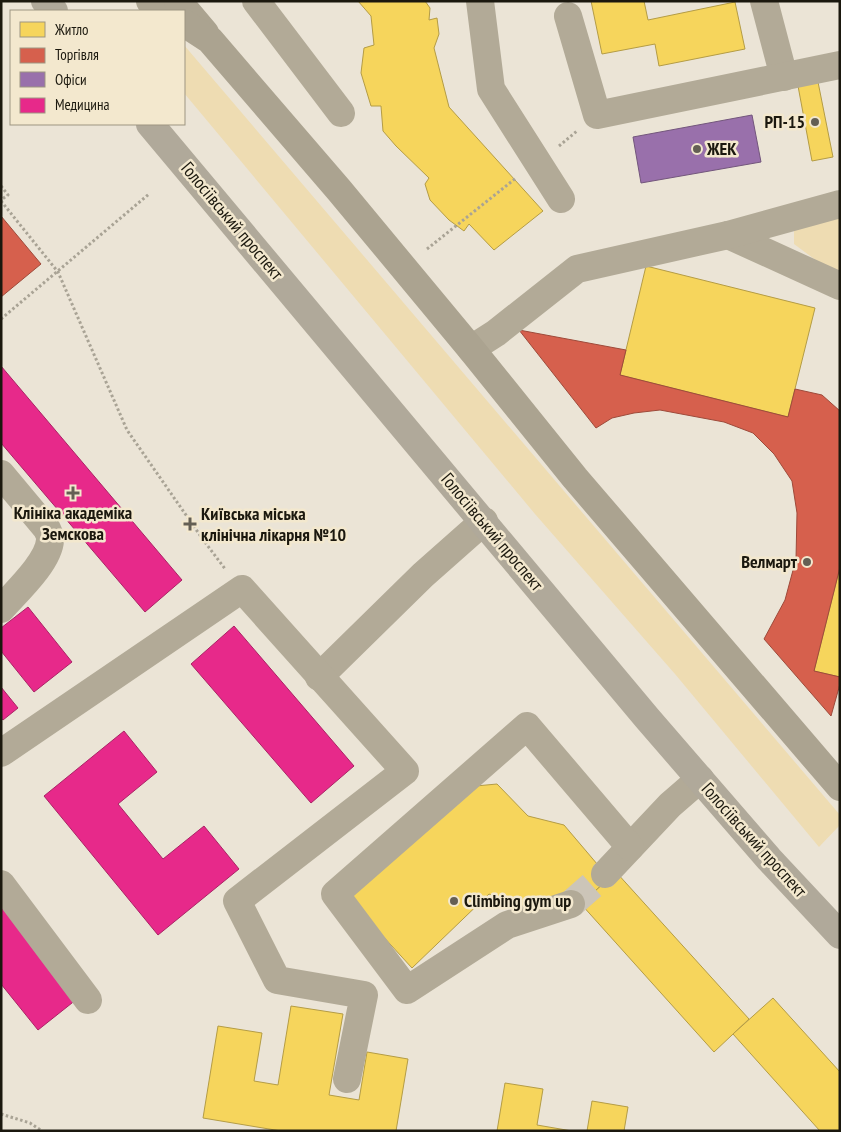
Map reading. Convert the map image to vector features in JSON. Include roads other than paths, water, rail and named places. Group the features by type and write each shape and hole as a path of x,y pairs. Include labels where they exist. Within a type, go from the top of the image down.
{"highway":[{"name":"Голосіївський проспект","path":"151,125 647,718 769,859 840,935"}],"main road":[{"path":"150,1 164,10"},
{"path":"178,1 339,190 575,478 840,787"},
{"path":"185,24 210,40"}],"lane":[{"path":"256,1 341,113"},
{"path":"480,1 491,89 561,198"},
{"path":"764,1 784,77"},
{"path":"568,16 597,115 840,65"},
{"path":"471,349 577,269 728,235 840,204"},
{"path":"728,235 840,286"},
{"path":"1,474 47,529 51,539 47,553 38,567 1,610"},
{"path":"319,677 423,575 484,521"},
{"path":"1,753 242,590 405,771 237,901 277,980 364,996 347,1079"},
{"path":"571,904 507,925 407,990 335,894 527,726 630,847"},
{"path":"605,874 670,805 700,779"},
{"path":"1,884 88,1000"}],"tunnel":[{"path":"571,904 605,874"}],"place":[{"name":"РП-15","path":"815,122"},
{"name":"ЖЕК","path":"697,149"},
{"name":"Клініка академіка Земскова","path":"73,493"},
{"name":"Київська міська клінічна лікарня №10","path":"190,524"},
{"name":"Велмарт","path":"807,562"},
{"name":"Climbing gym up","path":"454,901"}]}
